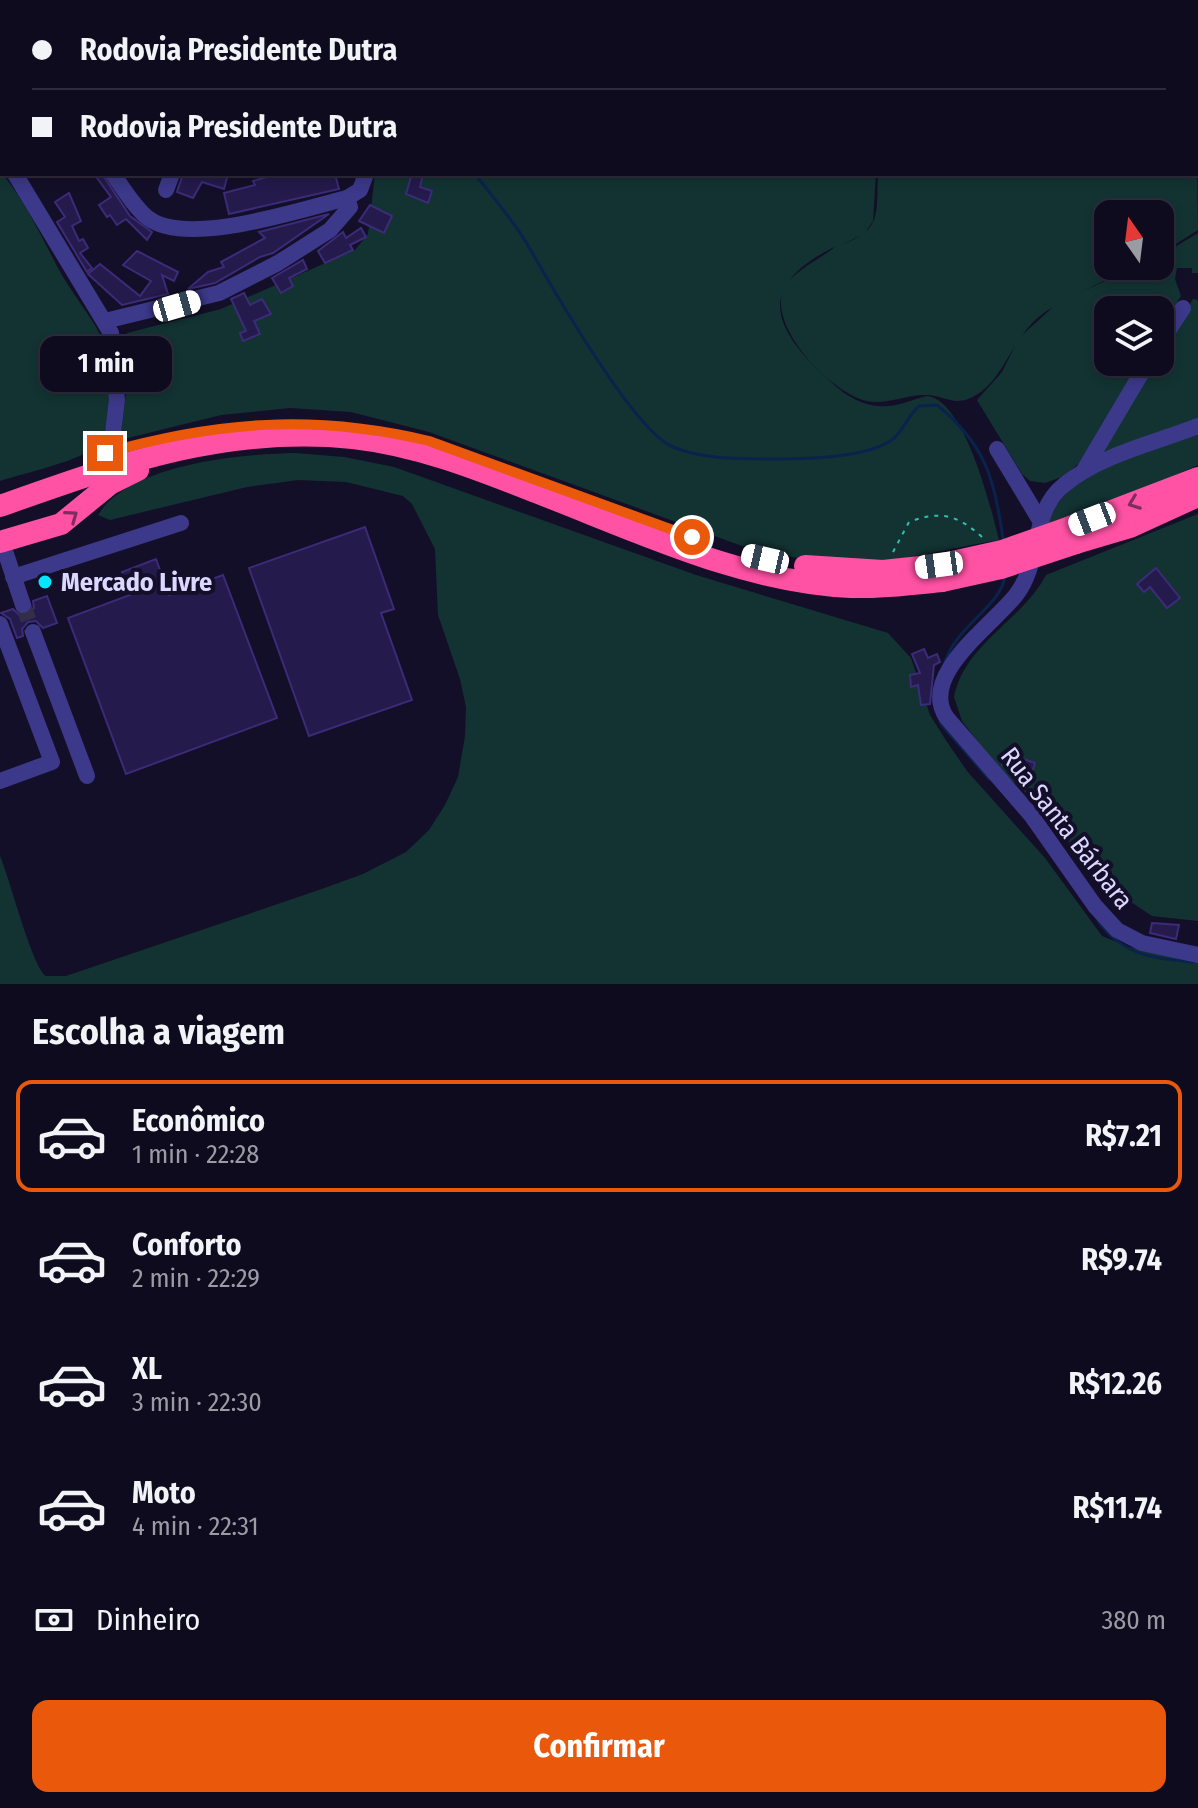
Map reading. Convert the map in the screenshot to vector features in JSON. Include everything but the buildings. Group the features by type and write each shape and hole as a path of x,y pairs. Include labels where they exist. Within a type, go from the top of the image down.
{"highway":[{"path":"0,490 105,453 173,435 239,425 318,423 389,431 429,441 644,522 740,553 801,566 940,573"},
{"path":"0,506 158,452 253,437 355,439 413,449 476,470 697,554 753,570 850,587 940,573 1002,551 1073,535 1130,527 1198,496"},
{"path":"2,552 61,524 128,473 235,447 290,445 355,448 476,470"},
{"path":"1073,535 1198,478"}],"street":[{"path":"16,176 105,321 115,351 117,400 113,433 105,453"},
{"path":"115,176 148,218 176,228 211,228 347,198 360,190 365,176"},
{"path":"105,321 199,299 249,279 339,223 350,207 347,198"},
{"path":"1174,322 1183,308"},
{"path":"1084,470 1140,376"},
{"path":"1041,522 1052,496 1084,470 1198,426"},
{"path":"997,449 1041,522"},
{"name":"Rua Santa Bárbara","path":"1041,522 1026,579 1010,602 961,653 942,684 938,699 942,712 1031,815 1108,921 1132,940 1198,955"},
{"path":"13,577 181,523"},
{"path":"2,552 23,605"},
{"path":"0,624 52,762 0,781"},
{"path":"33,632 87,776"}],"path":[{"path":"883,571 909,522 926,516 946,513 965,522 983,538 989,549"}],"green space":[{"path":"0,176 4,176 96,327 107,354 112,386 109,418 104,433 90,451 0,481"},
{"path":"375,176 876,176 873,221 865,232 871,225 875,218 878,176 1197,176 1198,230 1174,245 1174,200 1094,200 1094,280 1105,280 1079,293 1107,280 1174,280 1174,248 1198,233 1198,273 1192,273 1192,268 1177,268 1175,279 1181,296 1174,307 1174,296 1094,296 1094,376 1132,376 1079,463 1064,476 1045,483 1030,481 1022,474 977,400 1002,372 1015,346 992,381 968,399 957,401 932,395 920,395 882,402 867,401 837,386 806,356 784,321 781,303 781,315 787,331 799,349 816,368 844,393 860,402 884,406 927,396 941,402 953,416 974,458 999,540 871,562 795,558 742,546 429,432 351,412 290,408 221,415 120,440 126,393 127,333 221,309 355,250 368,234","holes":["836,246 801,270 792,278 813,259","1053,307 1023,334 1038,317"]},
{"path":"1193,299 1198,300 1198,418 1097,457 1146,376 1174,376 1174,330"},
{"path":"1198,433 1198,465 1046,533 1054,511 1067,493 1085,478 1106,466"},
{"path":"295,453 344,457 394,467 696,575 888,633 911,658 930,715 967,771 1045,858 1102,936 1129,947 1198,961 1198,984 0,984 0,856 40,969 46,976 66,976 363,874 406,852 429,830 445,805 458,777 466,707 460,679 438,615 435,549 412,504 403,496 346,482 298,480 247,487 110,520 98,515 113,498 134,484 160,473 217,460"},
{"path":"1198,514 1198,921 1152,916 1104,884 1029,796 997,767 962,721 954,697 960,678 970,662 1023,606 1046,575"}],"waterway":[{"path":"477,176 520,233 615,386 656,435 673,447 696,454 733,458 798,459 851,454 882,446 893,439 919,406 937,405 966,434 985,464 996,498 1003,539"},
{"path":"944,665 958,639 996,597 1005,575"},
{"path":"934,703 941,724 989,779"},
{"path":"1098,921 1128,948 1165,959 1193,962"}],"tunnel":[{"path":"23,605 33,632"}],"place":[{"name":"Mercado Livre","path":"45,582"}],"route":[{"path":"105,453 206,428 239,425 318,423 389,431 429,441 692,537"}]}
